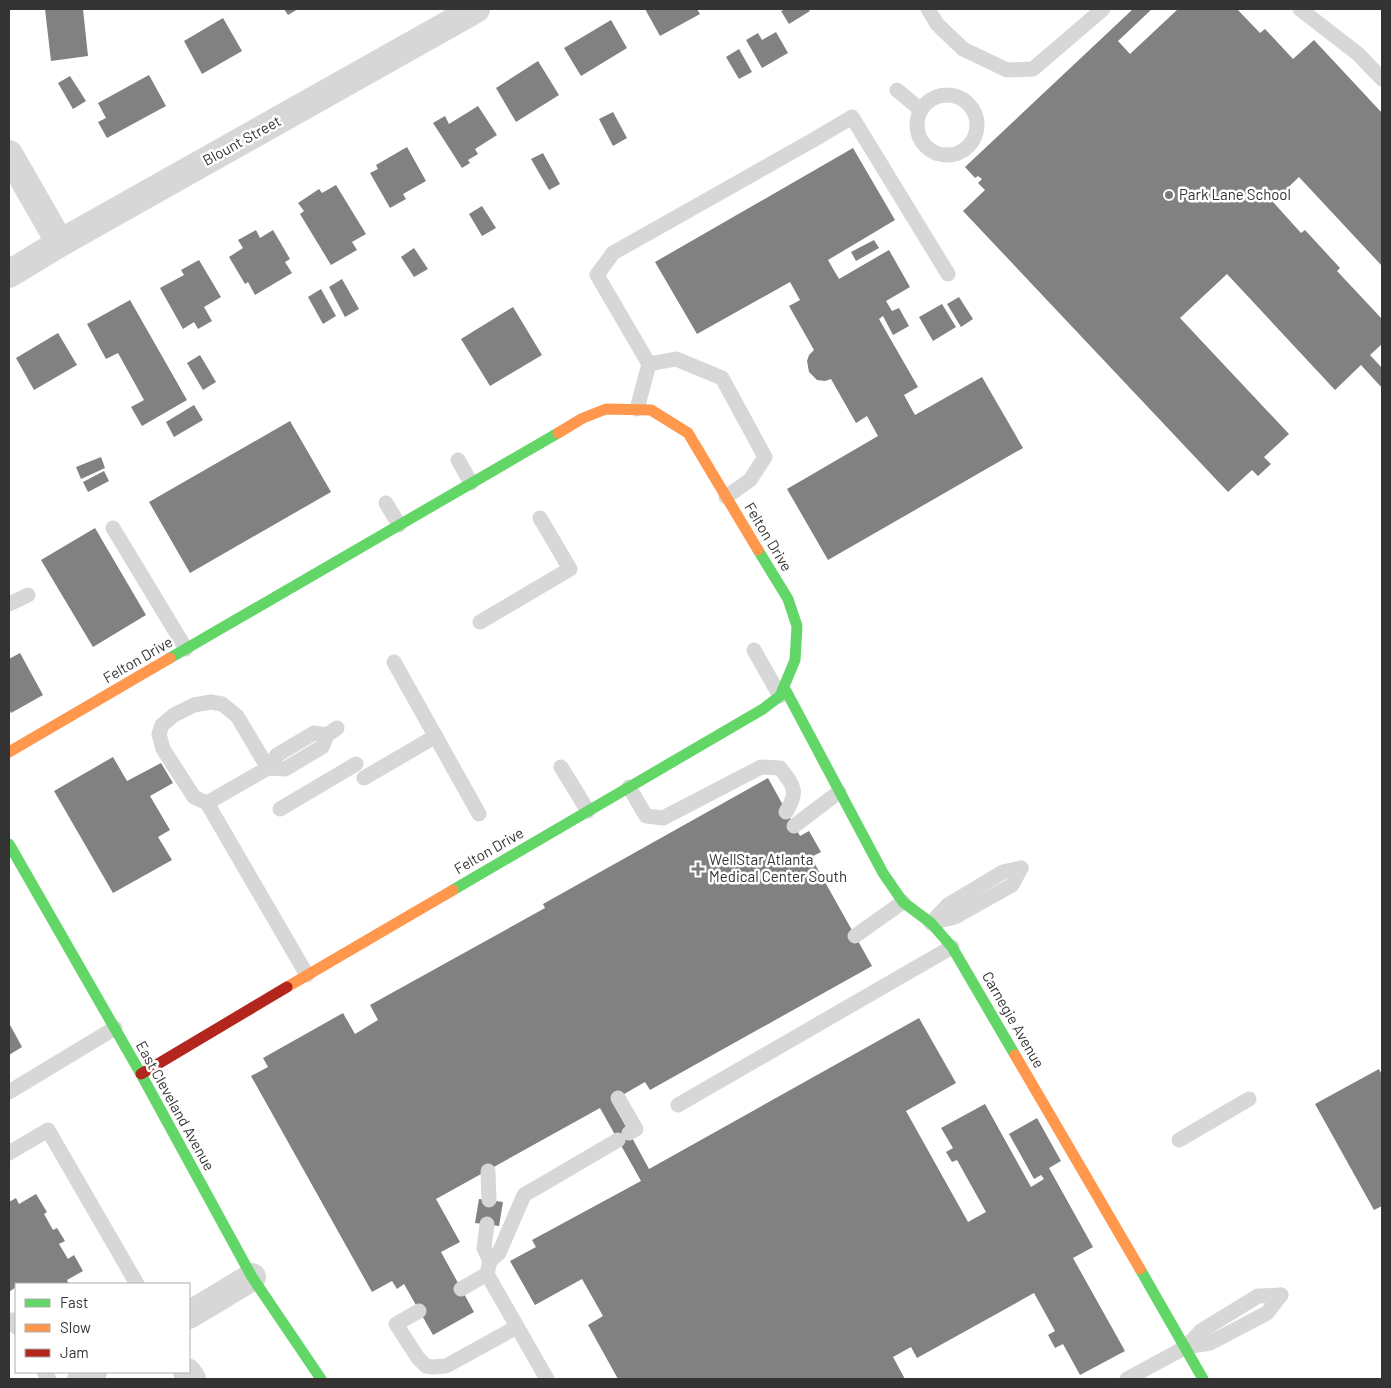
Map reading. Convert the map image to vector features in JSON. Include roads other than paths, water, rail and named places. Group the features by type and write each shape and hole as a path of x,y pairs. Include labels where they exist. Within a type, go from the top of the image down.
{"street":[{"name":"Blount Street","path":"9,274 60,243 476,9"},
{"path":"9,154 60,243"},
{"name":"Felton Drive","path":"9,752 583,418 606,408 651,410 688,433 788,600 797,626 796,660 782,692 763,709 141,1074"},
{"name":"Carnegie Avenue","path":"782,692 883,873 903,902 931,922 952,947 1203,1379"},
{"name":"East Cleveland Avenue","path":"11,854 115,1028 252,1277 321,1379"},
{"path":"190,1314 252,1277"},
{"path":"80,1379 91,1373"}],"lane":[{"path":"928,9 937,24 962,49 1007,70 1033,69 1103,9"},
{"path":"1300,9 1358,54 1382,79"},
{"path":"897,90 921,110"},
{"path":"942,96 957,97 966,102 973,110 977,120 977,130 973,140 967,148 958,154 948,156 937,154 928,149 919,136 917,120 921,110 927,102 942,96"},
{"path":"637,409 649,364 597,275 613,252 815,140 852,117 948,274"},
{"path":"649,364 676,359 722,378 765,457 750,480 726,497"},
{"path":"458,460 471,483"},
{"path":"386,503 399,525"},
{"path":"480,622 570,569 540,518"},
{"path":"113,528 186,649"},
{"path":"9,604 28,595"},
{"path":"754,650 782,692"},
{"path":"394,662 480,814"},
{"path":"268,768 237,716 222,704 212,702 194,705 174,715 162,725 159,734 163,749 194,797 207,803 307,975"},
{"path":"207,803 268,768 277,756 314,733 332,731"},
{"path":"364,778 436,736"},
{"path":"280,809 356,764"},
{"path":"561,767 588,811"},
{"path":"629,787 646,816 663,818 761,767 780,768 793,785 793,801 786,812"},
{"path":"794,826 839,792"},
{"path":"1021,868 1012,885 955,917 931,922 948,905 1003,872 1021,868"},
{"path":"855,936 903,902"},
{"path":"678,1105 952,947"},
{"path":"9,1092 115,1028"},
{"path":"461,1288 488,1268 499,1253 524,1195 636,1129 618,1098"},
{"path":"1179,1140 1249,1099"},
{"path":"9,1153 48,1130 135,1283"},
{"path":"488,1170 489,1200"},
{"path":"487,1224 484,1248 488,1268 517,1327 547,1379"},
{"path":"1127,1379 1186,1347 1210,1343 1267,1313 1281,1295 1258,1296 1200,1331 1186,1347"},
{"path":"419,1311 396,1324 418,1358 426,1366 432,1368 446,1366 517,1327"}],"place":[{"name":"Park Lane School","path":"1169,195"},
{"name":"WellStar Atlanta Medical Center South","path":"698,869"}]}
